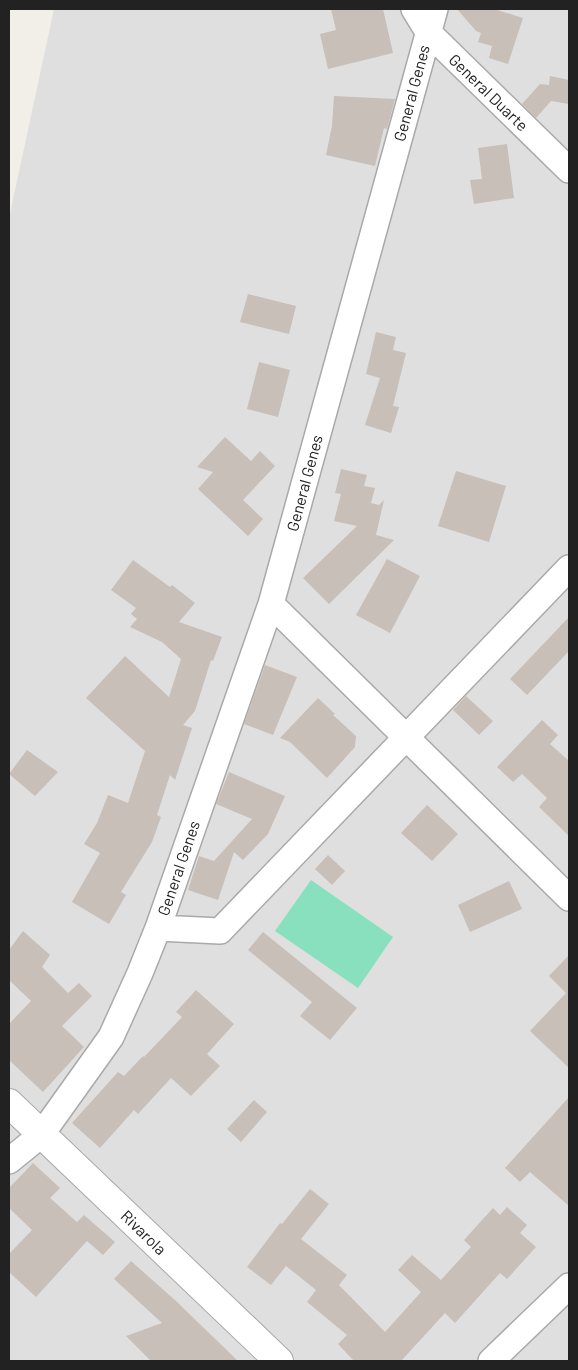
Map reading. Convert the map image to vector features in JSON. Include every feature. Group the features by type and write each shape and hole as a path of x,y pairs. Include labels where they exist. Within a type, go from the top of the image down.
{"street":[{"name":"General Duarte","path":"414,9 428,32 569,170"},
{"name":"General Genes","path":"9,1161 42,1135 111,1037 158,928 271,604 435,9"},
{"name":"General Genes","path":"158,928 220,932 569,568"},
{"path":"271,604 569,898"},
{"name":"Rivarola","path":"9,1103 279,1361"},
{"path":"491,1361 569,1286"}],"shaded area":[{"path":"54,9 569,9 569,1361 9,1361 9,218"}],"green space":[{"path":"311,880 393,937 358,988 275,931"}],"building":[{"path":"331,9 383,9 393,53 328,69 320,34 336,30"},
{"path":"457,9 494,9 523,18 508,64 489,58 492,46 478,42 481,33 476,31"},
{"path":"550,76 569,80 569,104 551,101 536,118 522,104 540,84 549,85"},
{"path":"334,96 395,99 387,129 384,128 375,166 326,155 332,126"},
{"path":"507,144 514,198 474,204 470,180 482,179 478,148"},
{"path":"248,294 296,306 289,334 240,322"},
{"path":"376,332 396,337 393,350 406,353 393,406 399,407 391,433 365,425 380,378 366,374"},
{"path":"259,362 290,370 278,417 247,409"},
{"path":"225,437 251,461 260,451 275,466 243,500 263,519 248,536 198,489 213,472 197,467"},
{"path":"341,469 367,475 364,486 375,488 371,503 379,505 384,500 376,535 394,540 329,604 303,578 357,526 334,521 341,494 335,493"},
{"path":"456,471 506,486 489,542 438,526"},
{"path":"387,559 420,576 390,633 356,615"},
{"path":"133,560 170,587 172,585 195,603 179,622 222,637 213,661 211,660 195,711 183,725 192,728 175,780 170,775 157,815 161,817 152,842 121,892 126,895 109,924 72,902 100,853 84,844 97,823 108,795 128,803 145,751 86,698 125,656 169,697 181,659 162,642 130,627 137,619 131,614 136,608 111,590"},
{"path":"569,617 569,651 527,695 510,679"},
{"path":"265,665 297,677 273,735 244,724"},
{"path":"466,696 493,721 479,735 453,710"},
{"path":"318,698 356,736 355,747 327,778 290,742 280,738"},
{"path":"542,720 558,735 550,744 569,761 569,836 539,807 547,798 522,774 513,782 497,767"},
{"path":"27,750 58,772 35,796 9,774"},
{"path":"229,772 285,796 268,834 243,860 234,852 218,900 188,890 199,856 214,861 252,819 216,804"},
{"path":"427,805 458,834 432,861 401,833"},
{"path":"328,855 345,871 332,885 315,869"},
{"path":"509,881 522,909 470,932 458,905"},
{"path":"23,931 50,955 42,967 68,993 79,983 92,996 62,1026 84,1047 43,1092 9,1060 9,1024 31,1001 9,980 9,950"},
{"path":"263,932 357,1008 330,1040 300,1016 312,1002 248,950"},
{"path":"569,955 569,1068 530,1031 566,993 549,976"},
{"path":"196,990 234,1024 207,1054 220,1066 191,1096 171,1078 138,1114 134,1110 100,1148 72,1123 118,1072 124,1076 182,1017 176,1012"},
{"path":"569,1097 569,1206 530,1172 520,1182 505,1168"},
{"path":"254,1100 267,1112 241,1142 227,1129"},
{"path":"33,1163 60,1188 50,1198 77,1222 84,1215 115,1242 103,1255 87,1241 36,1297 9,1272 9,1254 32,1230 9,1208 9,1188"},
{"path":"310,1189 329,1204 301,1239 347,1275 339,1285 385,1332 421,1292 398,1270 412,1255 441,1280 471,1247 464,1240 493,1208 500,1215 507,1207 527,1225 520,1233 536,1247 507,1279 500,1273 455,1323 445,1313 401,1361 354,1361 338,1344 347,1335 307,1302 316,1290 286,1266 271,1285 247,1267 280,1223 282,1224"},
{"path":"131,1261 176,1301 238,1361 151,1361 126,1336 162,1323 114,1279"}]}
